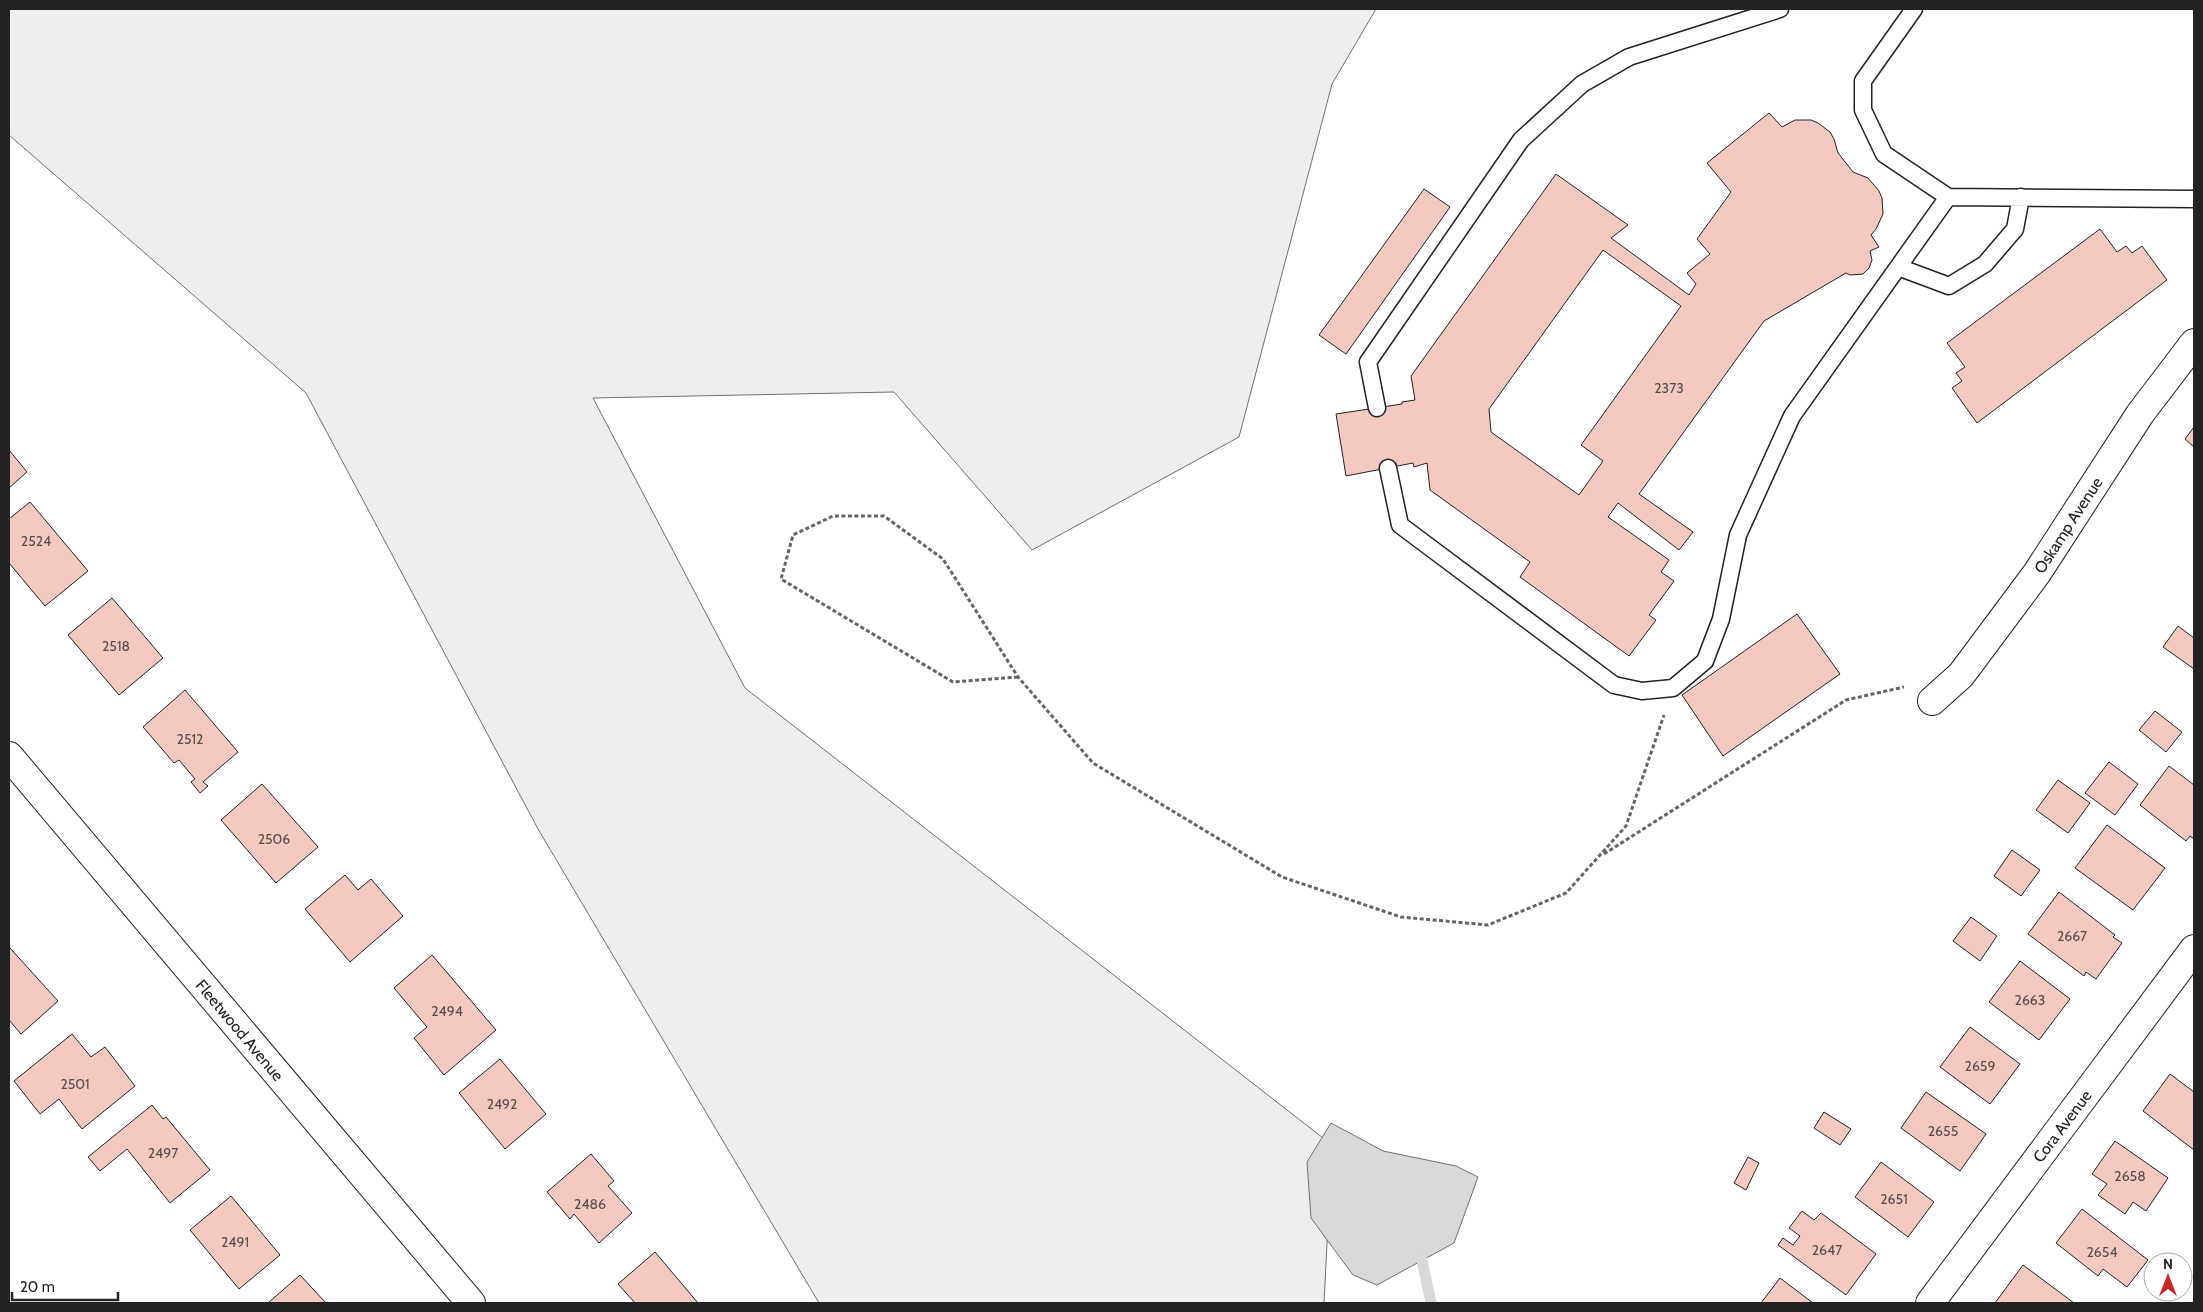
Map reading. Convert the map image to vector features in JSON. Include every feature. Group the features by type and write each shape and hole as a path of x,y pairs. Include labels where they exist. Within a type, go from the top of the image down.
{"street":[{"name":"Oskamp Avenue","path":"1923,693 1961,675 2031,580 2140,414 2194,343"},
{"name":"Fleetwood Avenue","path":"9,756 471,1303"},
{"name":"Cora Avenue","path":"1930,1303 2194,949"}],"lane":[{"path":"1377,408 1368,362 1521,140 1582,84 1629,57 1780,9"},
{"path":"1914,9 1862,81 1862,110 1884,154 1948,196 2194,199"},
{"path":"1388,468 1400,525 1614,685 1642,691 1673,688 1705,661 1721,619 1738,535 1792,416 1948,196"},
{"path":"1898,267 1949,286 1985,264 2015,229 2021,197"}],"path":[{"path":"1018,676 954,682 781,578 793,535 832,516 884,516 943,559 1018,676 1093,763 1282,877 1401,917 1488,924 1566,893 1626,826 1673,688"},
{"path":"1599,857 1846,700 1923,693"}],"shaded area":[{"path":"9,9 1376,9 1332,84 1239,437 1032,550 894,392 593,398 745,688 1332,1145 1324,1303 819,1303 538,829 306,393 9,135"},
{"path":"1331,1123 1383,1151 1456,1166 1478,1177 1454,1243 1377,1285 1353,1275 1311,1218 1307,1162"}],"building":[{"path":"1769,113 1782,127 1795,120 1811,120 1818,123 1830,132 1838,153 1853,172 1868,178 1879,191 1882,198 1883,214 1871,235 1879,247 1870,251 1872,260 1869,268 1863,274 1850,275 1846,273 1764,321 1639,494 1693,532 1679,550 1618,503 1608,517 1669,560 1661,572 1674,581 1649,615 1656,620 1629,656 1520,577 1530,562 1430,490 1427,463 1414,467 1413,463 1346,476 1336,414 1402,404 1402,402 1415,400 1411,376 1556,174 1628,225 1611,238 1689,295 1696,284 1687,273 1710,254 1697,239 1731,192 1707,163","holes":["1603,250 1681,306 1581,445 1603,461 1579,495 1491,432 1489,409"]},
{"path":"1424,189 1450,207 1346,354 1319,335"},
{"path":"2100,229 2117,252 2126,246 2132,253 2142,246 2167,280 1977,423 1952,388 1962,381 1956,373 1965,367 1947,343"},
{"path":"2194,427 2194,447 2185,439"},
{"path":"9,450 27,472 9,488"},
{"path":"30,502 88,571 45,606 9,563 9,519"},
{"path":"112,598 163,658 119,695 68,635"},
{"path":"1797,614 1840,674 1723,756 1682,695"},
{"path":"2178,626 2194,638 2194,669 2163,647"},
{"path":"185,690 238,752 203,782 208,786 200,793 191,782 195,779 179,760 174,763 143,727"},
{"path":"2155,711 2182,732 2166,752 2139,730"},
{"path":"2109,762 2138,784 2115,815 2085,793"},
{"path":"2169,766 2194,785 2194,839 2190,836 2186,841 2140,805"},
{"path":"2058,780 2090,803 2068,833 2036,810"},
{"path":"262,784 318,847 276,883 221,820"},
{"path":"2107,825 2165,868 2133,910 2075,868"},
{"path":"2012,850 2040,870 2021,896 1994,876"},
{"path":"345,875 358,890 371,879 403,916 350,962 305,909"},
{"path":"2059,892 2115,935 2113,937 2122,943 2096,979 2086,972 2084,976 2028,934"},
{"path":"1971,917 1997,936 1980,961 1953,941"},
{"path":"9,947 58,1001 21,1034 9,1020"},
{"path":"432,955 496,1030 444,1075 414,1038 427,1027 394,988"},
{"path":"2020,961 2070,999 2039,1040 1989,1002"},
{"path":"1970,1027 2020,1064 1990,1104 1940,1067"},
{"path":"72,1034 91,1057 105,1047 135,1086 82,1129 59,1099 40,1114 14,1081"},
{"path":"500,1059 546,1114 505,1149 459,1093"},
{"path":"2170,1074 2194,1092 2194,1150 2143,1111"},
{"path":"1926,1092 1986,1134 1960,1171 1901,1128"},
{"path":"152,1105 163,1119 166,1117 210,1170 170,1203 127,1149 100,1171 88,1157"},
{"path":"1824,1112 1851,1129 1840,1145 1814,1128"},
{"path":"2115,1141 2168,1178 2146,1211 2133,1202 2125,1214 2098,1195 2107,1184 2092,1174"},
{"path":"591,1154 614,1181 608,1186 632,1213 599,1243 574,1214 570,1219 547,1192"},
{"path":"1748,1157 1759,1163 1746,1190 1734,1183"},
{"path":"1881,1162 1934,1202 1908,1237 1855,1197"},
{"path":"231,1196 280,1255 239,1289 190,1230"},
{"path":"2082,1209 2143,1256 2143,1266 2127,1287 2103,1269 2098,1276 2056,1243"},
{"path":"1802,1211 1814,1220 1821,1213 1876,1254 1846,1295 1778,1245 1783,1238 1793,1245 1800,1236 1789,1228"},
{"path":"655,1252 698,1303 635,1303 618,1284"},
{"path":"2023,1265 2074,1303 1995,1303"},
{"path":"300,1275 326,1303 268,1303"},
{"path":"1780,1278 1813,1303 1761,1303"}],"waterway":[{"path":"1422,1260 1431,1303"}]}
